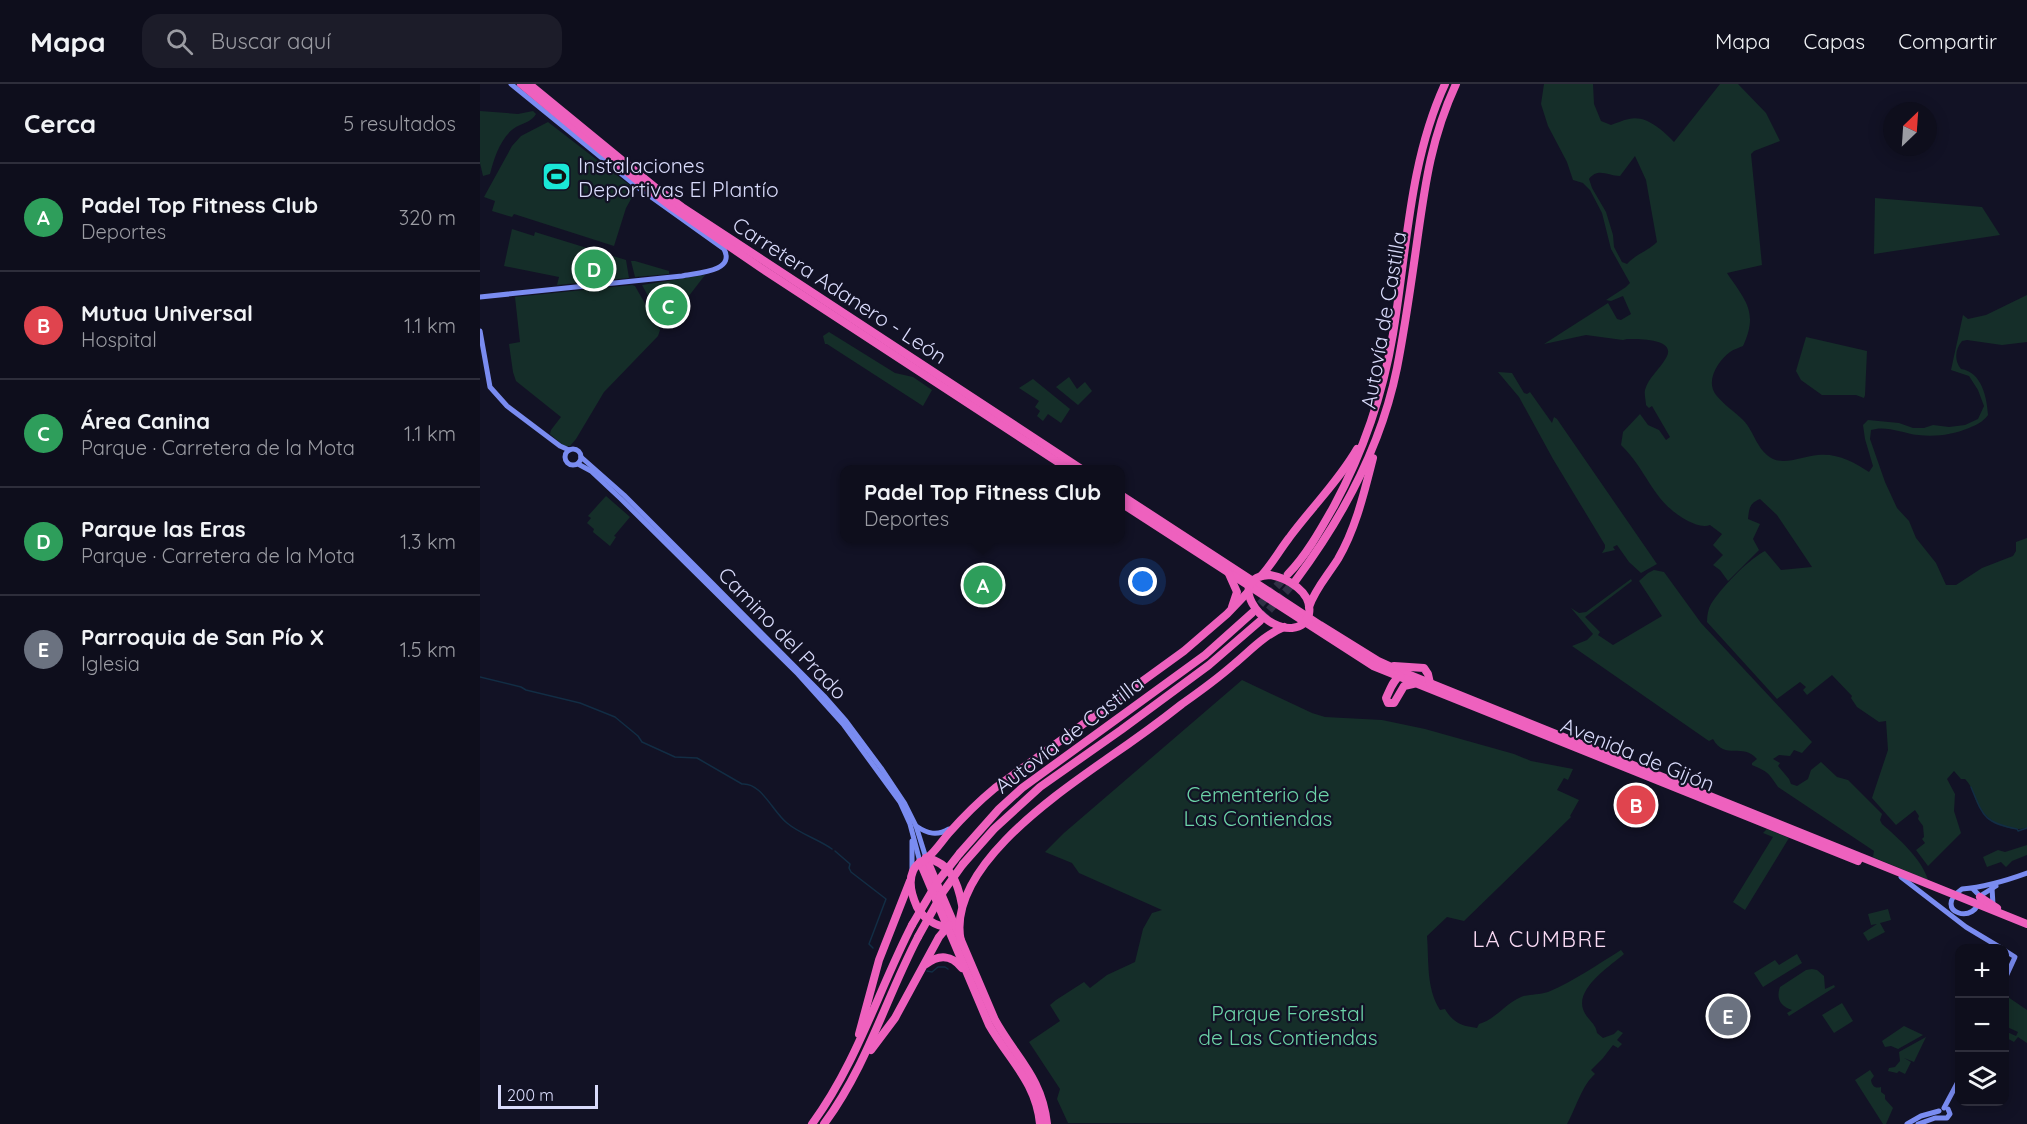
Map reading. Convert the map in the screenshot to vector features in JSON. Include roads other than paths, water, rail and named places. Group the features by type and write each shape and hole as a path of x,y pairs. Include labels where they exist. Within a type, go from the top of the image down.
{"highway":[{"name":"Carretera Adanero - León","path":"521,84 656,188 1076,465"},
{"name":"Carretera Adanero - León","path":"529,84 652,192 679,212 1062,465"},
{"name":"Autovía de Castilla","path":"1288,574 1328,518 1343,489 1367,435 1380,396 1393,336 1418,165 1428,123 1445,84"},
{"name":"Autovía de Castilla","path":"1296,580 1350,499 1377,438 1390,399 1403,337 1426,171 1438,129 1456,84"},
{"path":"758,252 782,273"},
{"path":"895,347 961,384"},
{"path":"850,1063 879,960 911,876 923,860 985,796 1010,775 1141,683 1184,651 1227,614 1250,586 1269,568 1288,538 1341,475 1360,445 1380,396"},
{"path":"1125,498 1183,535 1250,586 1251,603 1268,621 1284,627 1297,627 1306,619 1314,594 1338,559 1350,535 1361,504 1390,399"},
{"path":"978,410 1000,430"},
{"path":"1047,440 1079,465"},
{"path":"1125,506 1250,586"},
{"path":"1161,515 1183,535"},
{"path":"1227,614 1236,599 1237,592 1228,573"},
{"path":"1261,576 1275,576 1289,581 1301,591 1309,607"},
{"name":"Avenida de Gijón","path":"1250,586 1414,684 1900,877 1954,896 1978,901 2027,926"},
{"name":"Autovía de Castilla","path":"812,1124 850,1063 912,924 938,881 960,853 999,809 1022,788 1205,655 1252,614"},
{"name":"Avenida de Gijón","path":"1306,619 1373,666 1388,669 1424,668 1430,683 1804,833 1954,896"},
{"name":"Autovía de Castilla","path":"825,1124 845,1094 866,1055 918,937 939,898 963,864 994,829 1040,787 1209,664 1260,621"},
{"path":"961,942 959,933 962,905 979,872 1012,834 1060,791 1182,705 1232,667 1268,635 1284,627"},
{"path":"1378,661 1401,677 1446,692 1453,692"},
{"path":"1388,669 1392,680 1386,698 1388,703 1394,703 1406,684 1414,684"},
{"path":"1391,687 1401,677"},
{"path":"1399,693 1401,677"},
{"path":"1730,803 1762,819 1765,824 1771,822 1798,833 1804,833"},
{"path":"923,860 939,862 954,876 962,905"},
{"path":"923,860 967,973 996,1038 1030,1087 1036,1101 1040,1124"},
{"path":"911,876 913,895 918,909 940,927 950,925"},
{"path":"1978,901 1993,905 2008,916"},
{"name":"Avenida de Gijón","path":"1978,901 2027,926"},
{"path":"866,1055 896,1018 939,937 960,915"},
{"path":"950,925 961,942 995,1020 1006,1040 1036,1082 1042,1097 1047,1124"},
{"path":"923,967 938,957 949,957 967,973"}],"main road":[{"path":"480,297 682,276 715,270 725,261 724,249 640,189 511,84"},
{"path":"480,331 490,387 507,406 567,452 567,463 578,464 582,457 578,450 567,452"},
{"name":"Camino del Prado","path":"582,457 624,495 824,696 881,768 905,804 916,826 923,860"},
{"name":"Camino del Prado","path":"578,464 597,476 621,499 821,699 853,736 892,790 903,809 923,860"},
{"path":"916,826 934,834 956,825"},
{"path":"911,876 912,833"},
{"path":"1952,913 1954,896 1962,889 1973,889 2002,882 2027,873"},
{"path":"1900,877 1994,944"},
{"path":"1952,913 1960,915 1968,913 1992,888 2002,882"},
{"path":"1992,888 1993,905"},
{"path":"1973,889 1978,901"},
{"path":"1968,913 1968,924 1977,933"},
{"path":"2009,954 2015,957 2009,970"},
{"path":"1940,1118 1937,1114 1949,1101 1955,1087"},
{"path":"1907,1124 1921,1116 1943,1109 1950,1111 1948,1116 1918,1124"}],"waterway":[{"path":"480,677 580,703 615,717 642,742 675,757 697,758 742,784 755,788 787,823 832,849"},
{"path":"1971,787 1982,811 1991,821 2018,831 2027,828"},
{"path":"835,851 850,864 851,872 886,899 869,944 873,948"},
{"path":"927,971 932,972 938,967 948,969"}],"tunnel":[{"path":"1252,613 1287,575"},
{"path":"1261,619 1296,580"}],"place":[{"name":"Instalaciones Deportivas El Plantío","path":"557,177"},
{"name":"Parque las Eras","path":"594,269"},
{"name":"Área Canina","path":"668,306"},
{"name":"Padel Top Fitness Club","path":"983,585"},
{"name":"Mutua Universal","path":"1636,805"},
{"name":"Parroquia de San Pío X","path":"1728,1016"}],"district":[{"name":"LA CUMBRE","path":"1540,939"}],"park label":[{"name":"Cementerio de Las Contiendas","path":"1258,806"},
{"name":"Parque Forestal de Las Contiendas","path":"1288,1025"}]}
